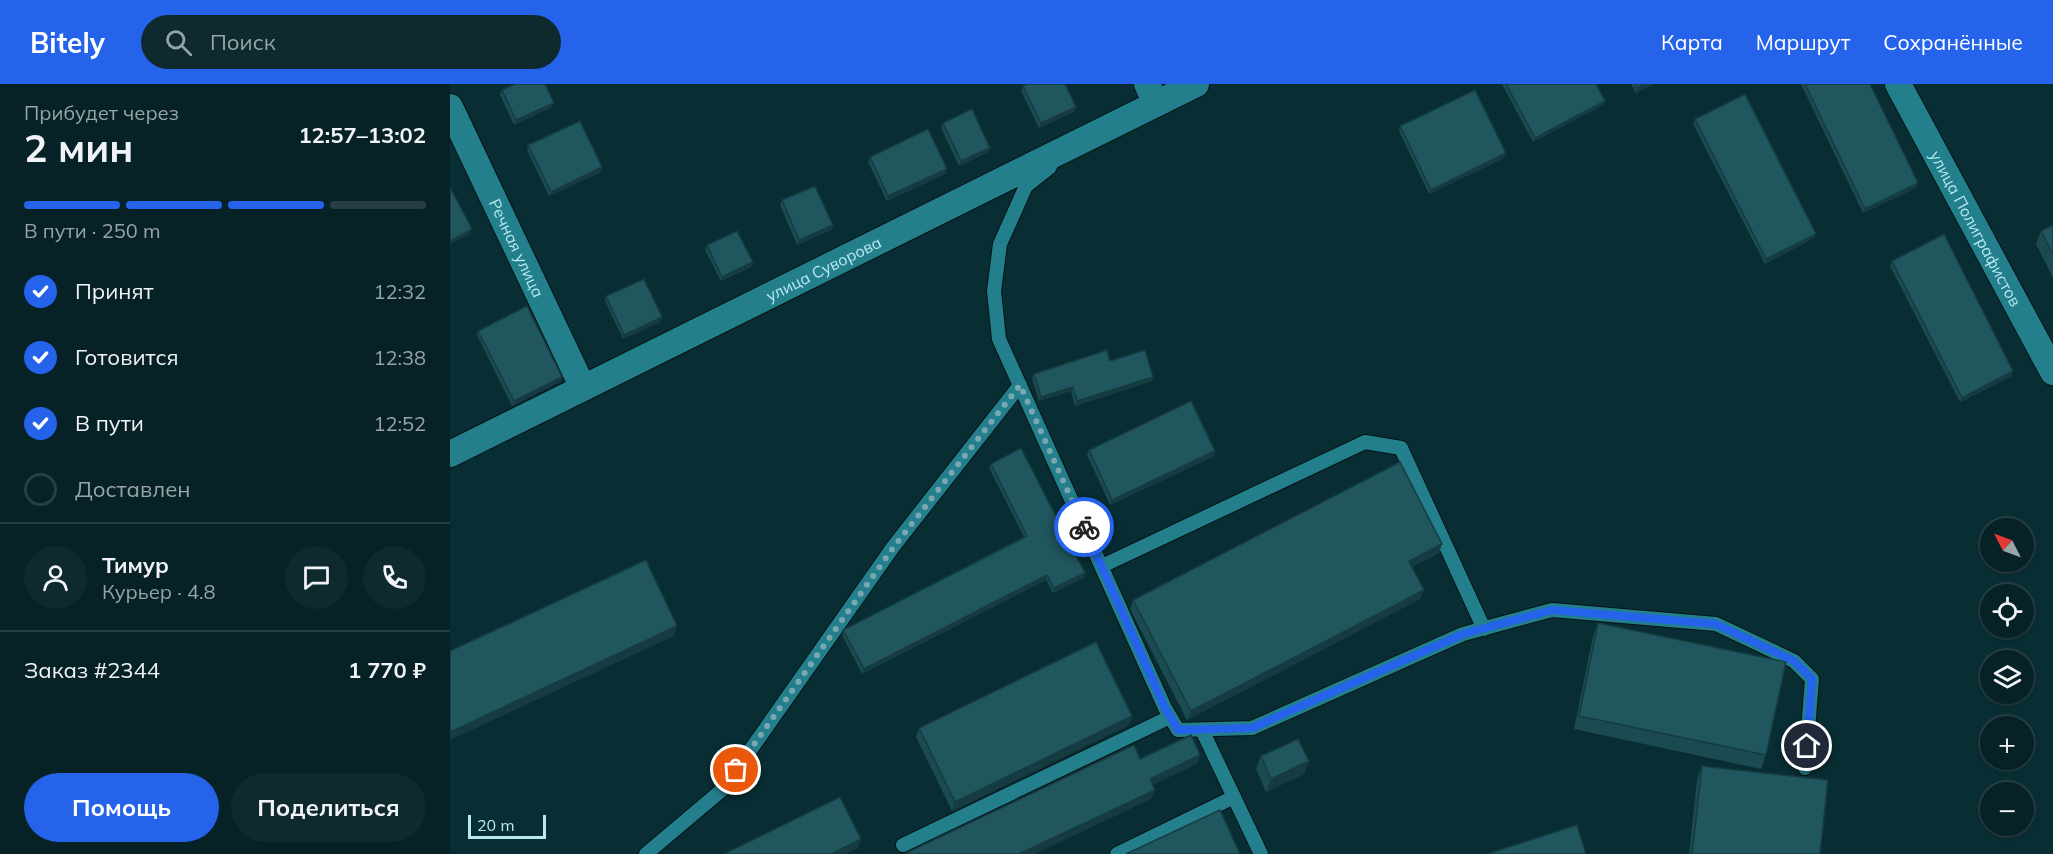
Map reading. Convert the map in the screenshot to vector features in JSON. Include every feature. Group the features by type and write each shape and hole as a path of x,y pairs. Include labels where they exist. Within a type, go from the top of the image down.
{"street":[{"name":"улица Суворова","path":"450,454 1082,141 1151,94 1196,84"},
{"name":"улица Полиграфистов","path":"1898,84 2053,372"},
{"name":"Речная улица","path":"450,107 583,388"}],"lane":[{"path":"1082,141 1026,186 1000,244 994,291 999,339 1170,717 1178,730 1252,728 1463,634 1552,610 1716,624 1794,661 1812,679 1805,768"},
{"path":"646,854 723,789 893,548 1020,385"},
{"path":"1102,566 1365,442 1401,448 1484,629"},
{"path":"903,845 1170,717"},
{"path":"1202,730 1261,854"},
{"path":"1117,854 1234,797"}],"building":[{"path":"515,84 545,84 554,103 516,120 502,90"},
{"path":"1027,84 1065,84 1076,107 1041,123 1023,86"},
{"path":"1506,84 1596,84 1605,101 1535,138"},
{"path":"1805,84 1870,84 1918,183 1865,209"},
{"path":"1475,90 1506,153 1431,190 1400,126"},
{"path":"1745,94 1816,234 1766,259 1695,119"},
{"path":"972,109 990,148 961,161 943,123"},
{"path":"580,121 602,167 551,192 528,145"},
{"path":"928,129 947,169 888,196 870,157"},
{"path":"815,186 833,225 799,240 782,200"},
{"path":"450,187 472,229 450,241"},
{"path":"2053,225 2053,255 2041,231"},
{"path":"737,231 753,262 722,277 707,245"},
{"path":"1944,234 2013,371 1962,398 1892,261"},
{"path":"644,279 662,317 624,335 606,296"},
{"path":"527,306 562,377 514,401 478,331"},
{"path":"1107,350 1110,361 1145,350 1153,377 1077,401 1073,387 1041,397 1034,374"},
{"path":"1191,401 1215,451 1112,500 1089,450"},
{"path":"1021,448 1085,573 1054,588 1047,575 864,669 843,630 1027,536 991,464"},
{"path":"1400,462 1442,544 1409,561 1424,590 1191,711 1133,600"},
{"path":"646,560 677,626 450,732 450,651"},
{"path":"1598,623 1786,662 1766,755 1579,716"},
{"path":"1096,642 1132,716 955,802 919,728"},
{"path":"1191,735 1200,755 1150,779 1155,790 1019,854 904,854 1134,745 1140,759"},
{"path":"1298,739 1309,761 1271,779 1261,756"},
{"path":"1702,766 1828,780 1820,854 1692,854"},
{"path":"840,797 861,839 831,854 724,854"},
{"path":"1220,810 1240,854 1126,854"},
{"path":"1577,825 1586,854 1487,854"}],"way so far":[{"path":"736,770 893,548 1020,385 1084,527"}],"route":[{"path":"1084,527 1165,708 1178,730 1252,728 1463,634 1552,610 1716,624 1794,661 1812,679 1807,746"}]}
